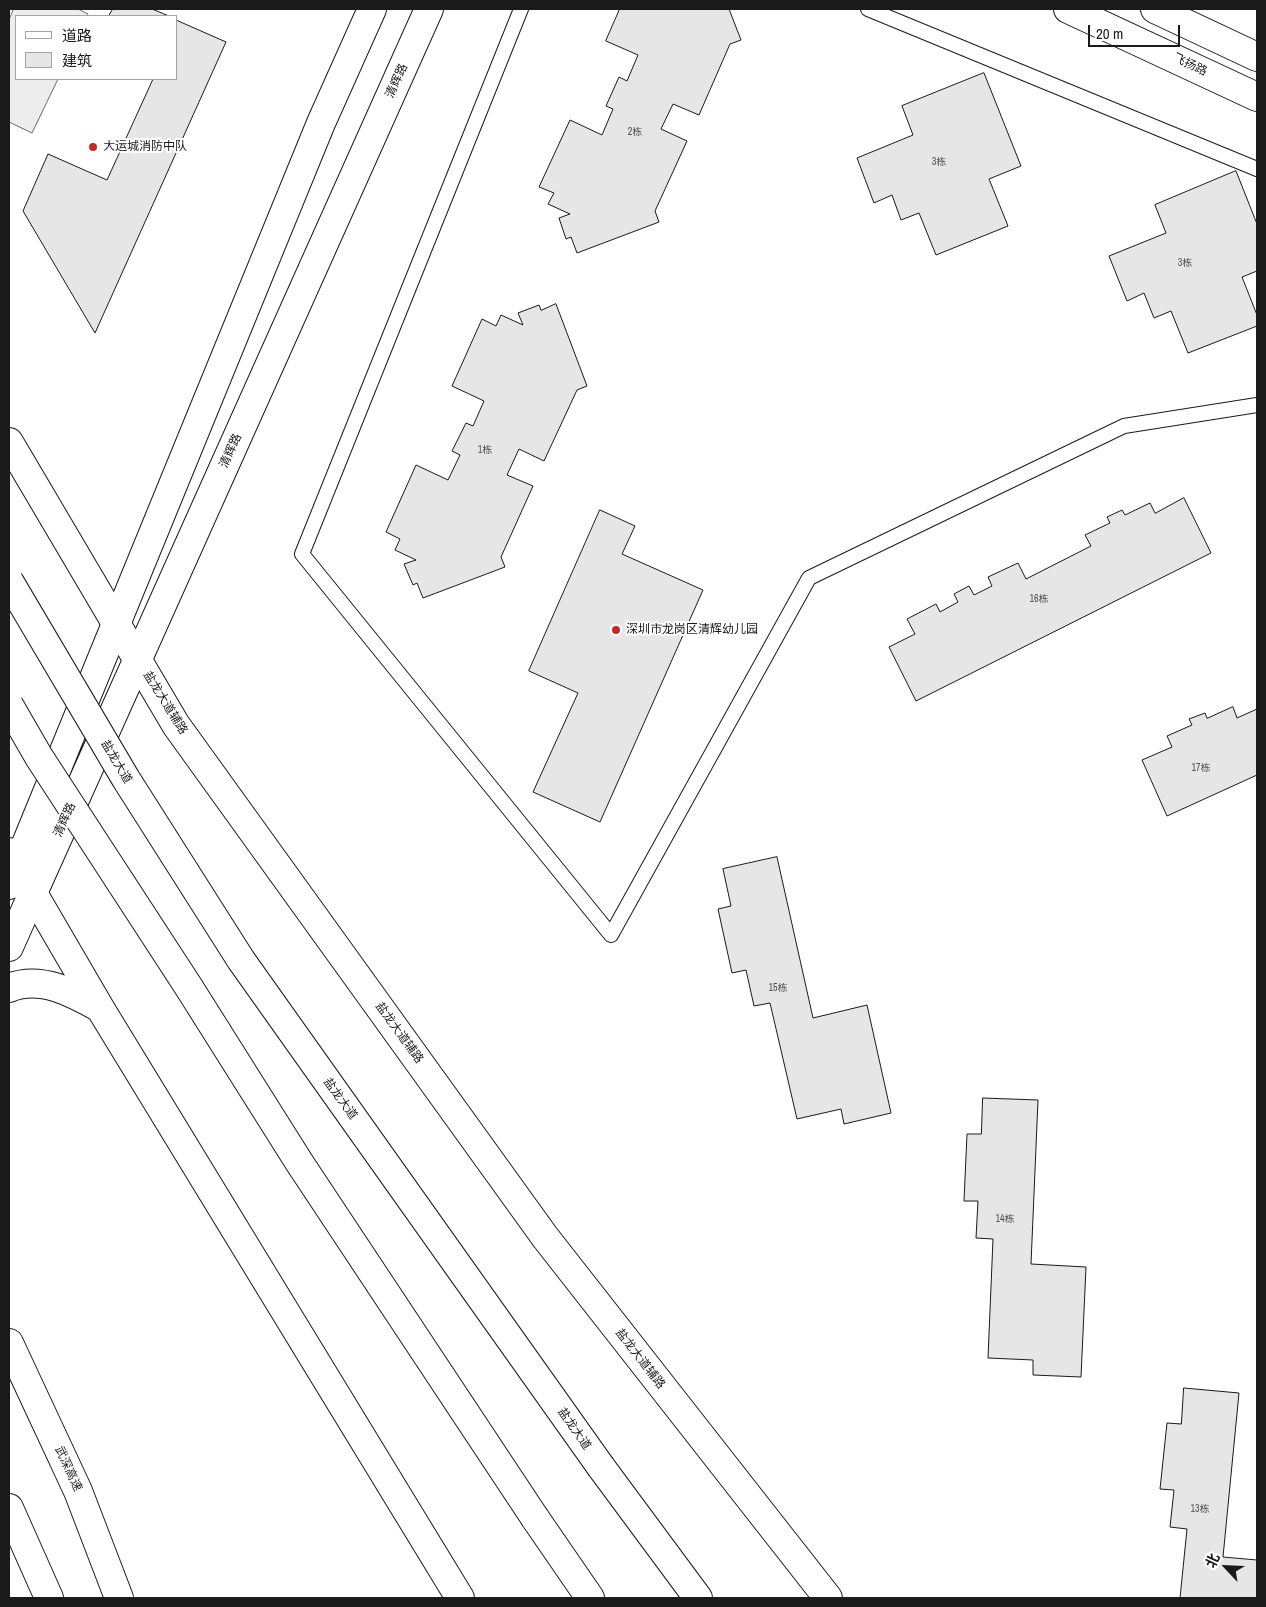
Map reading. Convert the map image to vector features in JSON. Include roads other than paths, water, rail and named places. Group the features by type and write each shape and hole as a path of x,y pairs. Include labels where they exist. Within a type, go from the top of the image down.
{"main road":[{"path":"9,947 17,874 116,623 320,123 372,9"},
{"name":"清辉路","path":"17,874 138,659 429,9"},
{"name":"飞扬路","path":"1068,9 1257,97"},
{"path":"1155,9 1257,57"},
{"name":"盐龙大道辅路","path":"9,442 176,725 545,1237 828,1598"},
{"name":"盐龙大道","path":"9,581 126,780 241,960 601,1467 698,1598"},
{"path":"9,705 39,757 190,989 298,1162 590,1598"},
{"path":"17,874 460,1598"},
{"path":"9,988 17,985 44,984 70,991 100,1008"},
{"name":"武深高速","path":"9,1343 78,1490 119,1598"},
{"path":"9,1508 50,1598"}],"lane":[{"path":"521,9 302,554 611,935 809,578 1124,426 1257,406"},
{"path":"868,9 1257,169"}],"place":[{"name":"大运城消防中队","path":"93,147"},
{"name":"深圳市龙岗区清辉幼儿园","path":"616,630"}]}
